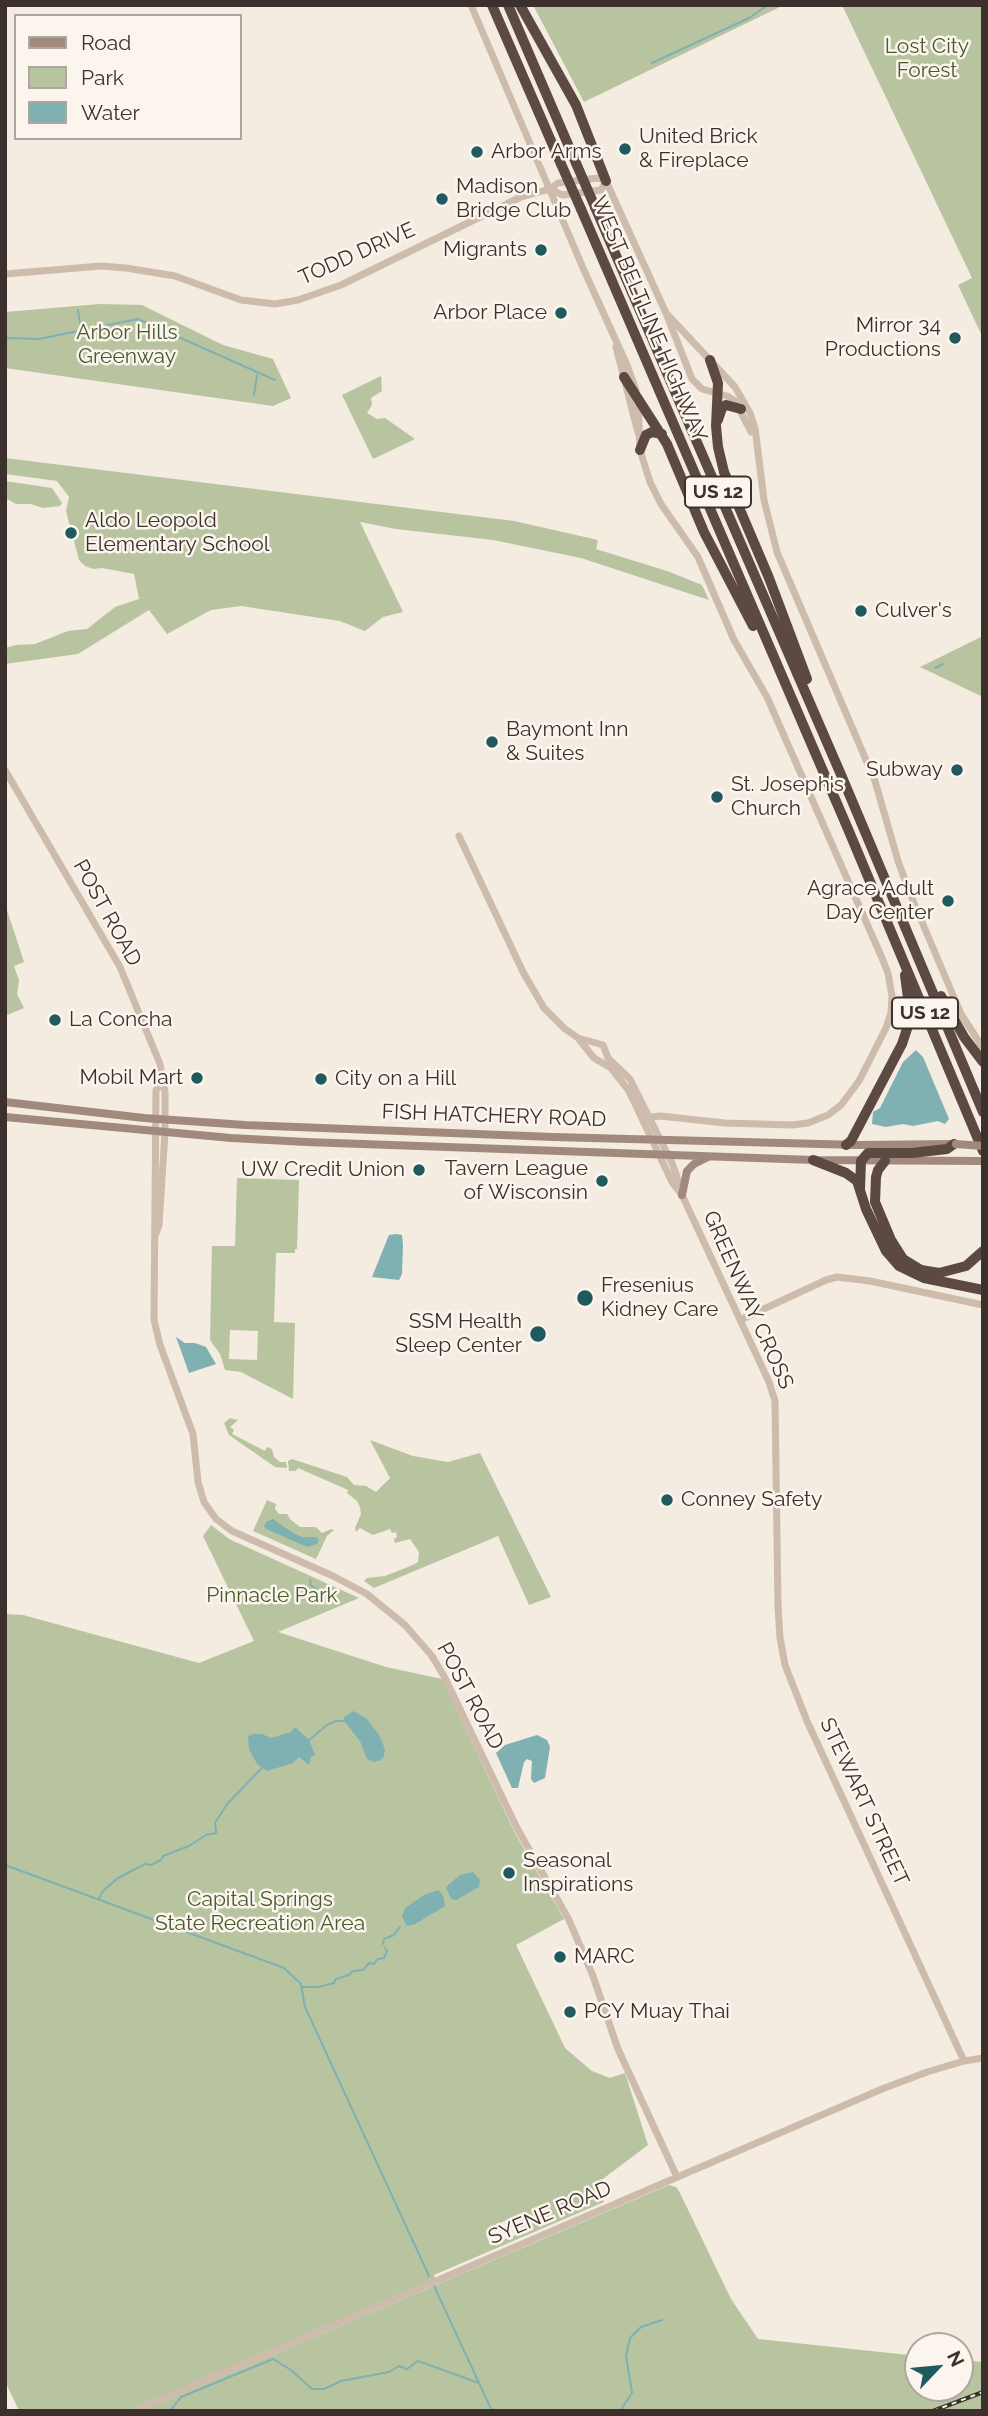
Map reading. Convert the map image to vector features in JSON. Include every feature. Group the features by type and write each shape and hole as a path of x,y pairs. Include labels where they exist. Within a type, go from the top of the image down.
{"highway":[{"name":"WEST BELTLINE HIGHWAY","path":"492,5 983,1148"},
{"name":"WEST BELTLINE HIGHWAY","path":"508,5 842,777 983,1112"},
{"path":"520,5 567,88 607,181"},
{"path":"710,360 717,376 716,426 724,472 775,594 842,777"},
{"path":"624,377 662,434 704,532 800,719"},
{"path":"716,426 722,408 732,405 741,409"},
{"path":"640,450 646,435 652,432 662,434"},
{"path":"913,944 964,1037 983,1062"},
{"path":"846,1144 861,1122 908,1026 909,1006 903,959"},
{"path":"860,1189 861,1161 868,1153 912,1153 947,1149 955,1144"},
{"path":"813,1160 853,1177 886,1251 898,1266 924,1278 983,1290"},
{"path":"885,1161 876,1177 875,1202 891,1240 903,1259 920,1270 939,1273 966,1266 983,1251"}],"main road":[{"name":"FISH HATCHERY ROAD","path":"5,1102 165,1120 298,1127 846,1144 955,1144 983,1148"},
{"path":"9,1117 36,1114 43,1108"},
{"name":"FISH HATCHERY ROAD","path":"9,1117 281,1141 813,1160 983,1161"},
{"path":"281,1141 293,1134 298,1127"},
{"path":"499,1148 515,1142 516,1135"},
{"path":"524,1149 525,1143 542,1136"},
{"path":"682,1195 690,1168 715,1156"}],"street":[{"path":"471,5 627,365 637,398 640,427 638,434"},
{"name":"TODD DRIVE","path":"5,274 101,266 148,270 175,276 241,300 275,304 323,292 510,202 550,189 558,183 598,178 607,181 601,190 562,195 550,189"},
{"path":"607,181 666,313 692,379 702,389 735,401 758,449"},
{"path":"666,313 743,399 755,428 764,500 777,552 875,780 898,861 922,922 961,1014 983,1048"},
{"path":"616,344 640,450 653,490 698,557 734,640 775,715 882,958 892,996 891,1013 886,1028 859,1081 842,1105 821,1119 792,1125 650,1117"},
{"name":"POST ROAD","path":"5,770 120,967 160,1064 165,1092 165,1132 159,1225 155,1236"},
{"name":"GREENWAY CROSS","path":"459,836 534,994 552,1018 578,1038 591,1054 611,1068 625,1084 679,1179 682,1195 769,1382 775,1401 777,1546"},
{"name":"GREENWAY CROSS","path":"578,1038 604,1047 606,1053 630,1079 650,1117 656,1139"},
{"path":"591,1054 591,1049 596,1044"},
{"path":"598,1059 606,1053"},
{"name":"POST ROAD","path":"163,1081 156,1090 154,1131 153,1303 156,1332 193,1434 198,1482 204,1502 216,1519 232,1531 353,1585 367,1594 405,1625 432,1656 517,1828 568,1917 593,1976 618,2049 677,2177"},
{"path":"740,1320 837,1277 870,1281 983,1305"},
{"name":"STEWART STREET","path":"777,1546 780,1639 789,1678 964,2061"},
{"name":"SYENE ROAD","path":"134,2411 882,2089 964,2061 983,2058"}],"green space":[{"path":"533,5 784,5 584,102"},
{"name":"Lost City Forest","path":"842,5 983,5 983,338 958,285 972,278"},
{"name":"Arbor Hills Greenway","path":"100,304 142,305 223,345 273,359 291,398 273,406 5,368 5,312"},
{"path":"381,376 382,391 371,398 372,405 367,413 377,419 385,418 415,439 373,459 342,395"},
{"path":"5,458 514,521 598,540 596,549 702,585 709,600 581,558 493,540 396,529 360,522 403,612 383,617 365,631 340,621 241,606 211,610 167,634 149,610 78,654 5,664 5,648 35,644 68,631 87,629 115,607 139,599 134,574 93,569 79,560 66,511 69,497 57,481 5,474"},
{"path":"5,481 52,488 62,503 60,506 43,508 31,504 16,504 5,498"},
{"path":"983,636 983,697 920,667"},
{"path":"5,904 24,962 14,966 19,980 17,994 24,1008 5,1016"},
{"path":"237,1178 299,1180 297,1249 295,1253 276,1253 274,1322 295,1323 293,1399 241,1372 225,1370 220,1354 210,1340 212,1246 235,1246","holes":["230,1330 258,1331 257,1360 229,1359"]},
{"path":"230,1418 238,1420 230,1427 234,1430 232,1434 265,1451 267,1447 272,1449 274,1457 280,1462 286,1462 287,1468 275,1467 229,1435 224,1423"},
{"path":"370,1440 413,1456 448,1462 480,1453 551,1597 529,1605 498,1536 374,1588 364,1581 413,1565 418,1562 419,1552 410,1539 395,1543 396,1532 392,1533 390,1529 373,1535 360,1528 356,1532 360,1507 347,1493 348,1490 298,1468 296,1471 289,1471 288,1461 292,1459 347,1477 354,1485 366,1486 376,1492 390,1478"},
{"path":"267,1500 276,1504 275,1509 279,1514 287,1514 300,1527 316,1527 322,1533 334,1530 327,1536 316,1559 253,1531"},
{"name":"Capital Springs State Recreation Area","path":"211,1525 229,1539 359,1598 278,1632 386,1667 442,1679 515,1833 564,1919 516,1945 565,2048 592,2071 610,2078 625,2073 648,2145 596,2184 604,2202 434,2275 435,2279 126,2411 19,2411 5,2381 5,1614 23,1615 199,1663 254,1641 203,1536","holes":["517,2216 523,2232 490,2245 486,2234 495,2225"]},
{"path":"669,2185 679,2191 731,2299 758,2339 904,2355 904,2402 974,2402 974,2361 983,2362 983,2411 142,2411"}],"water":[{"path":"916,1050 923,1057 949,1119 945,1124 938,1121 913,1126 903,1124 886,1127 872,1124 873,1112 880,1108 903,1062"},
{"path":"389,1235 402,1235 403,1245 402,1274 399,1280 372,1277"},
{"path":"176,1337 185,1343 206,1347 216,1364 189,1373"},
{"path":"273,1519 302,1537 316,1537 319,1540 317,1544 307,1547 266,1529 266,1522"},
{"path":"353,1711 366,1718 379,1735 385,1749 381,1760 374,1762 367,1759 360,1741 344,1721 344,1717"},
{"path":"295,1727 309,1740 315,1755 311,1757 309,1765 299,1757 293,1763 267,1771 257,1764 249,1749 248,1736 262,1734 271,1738 291,1732"},
{"path":"537,1735 547,1740 550,1747 545,1778 534,1783 531,1779 532,1761 527,1759 518,1788 512,1788 496,1753 505,1745"},
{"path":"473,1872 480,1880 479,1887 456,1900 451,1899 446,1887 460,1875"},
{"path":"438,1890 443,1895 445,1906 415,1924 406,1925 402,1916 405,1908 424,1895"}],"waterway":[{"path":"652,63 749,18 768,5"},
{"path":"78,310 81,330"},
{"path":"5,338 39,339 138,319 275,380"},
{"path":"254,395 257,375"},
{"path":"935,668 943,664"},
{"path":"310,1580 311,1585 320,1592"},
{"path":"309,1740 327,1725 344,1721"},
{"path":"99,1898 118,1878 145,1864 151,1865 163,1856 189,1846 206,1835 216,1833 215,1823 228,1803 262,1768"},
{"path":"5,1865 284,1968 301,1984 305,2007 429,2276"},
{"path":"383,1944 384,1939 394,1935 400,1927"},
{"path":"303,1987 334,1983 336,1979 353,1971 363,1970 369,1963 374,1964 378,1959 384,1958 387,1951 385,1948"},
{"path":"434,2286 492,2411"},
{"path":"620,2411 632,2393 626,2356 630,2338 641,2327 662,2320"},
{"path":"170,2411 181,2397 273,2359 291,2370 312,2389 324,2389 341,2381 389,2372 399,2366 407,2369 418,2361 479,2383"}],"railway":[{"path":"933,2411 983,2392"}],"place":[{"name":"United Brick & Fireplace","path":"625,149"},
{"name":"Arbor Arms","path":"477,152"},
{"name":"Madison Bridge Club","path":"442,199"},
{"name":"Migrants","path":"541,250"},
{"name":"Arbor Place","path":"561,313"},
{"name":"Mirror 34 Productions","path":"955,338"},
{"name":"Aldo Leopold Elementary School","path":"71,533"},
{"name":"Culver's","path":"861,611"},
{"name":"Baymont Inn & Suites","path":"492,742"},
{"name":"Subway","path":"957,770"},
{"name":"St. Joseph's Church","path":"717,797"},
{"name":"Agrace Adult Day Center","path":"948,901"},
{"name":"La Concha","path":"55,1020"},
{"name":"Mobil Mart","path":"197,1078"},
{"name":"City on a Hill","path":"321,1079"},
{"name":"UW Credit Union","path":"419,1170"},
{"name":"Tavern League of Wisconsin","path":"602,1181"},
{"name":"Fresenius Kidney Care","path":"585,1298"},
{"name":"SSM Health Sleep Center","path":"538,1334"},
{"name":"Conney Safety","path":"667,1500"},
{"name":"Seasonal Inspirations","path":"509,1873"},
{"name":"MARC","path":"560,1957"},
{"name":"PCY Muay Thai","path":"570,2012"}],"park label":[{"name":"Pinnacle Park","path":"272,1596"}]}
